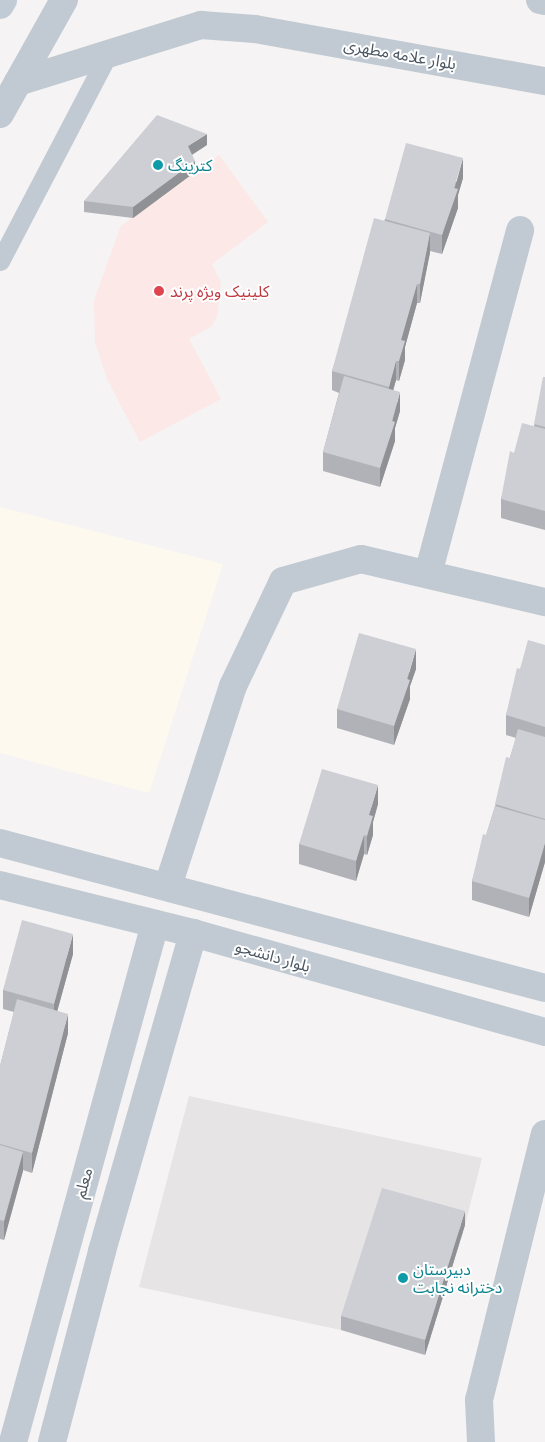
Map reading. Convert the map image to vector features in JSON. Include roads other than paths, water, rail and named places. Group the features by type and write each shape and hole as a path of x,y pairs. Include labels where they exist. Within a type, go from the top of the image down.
{"main road":[{"path":"0,5 3,0"}],"street":[{"path":"0,114 64,0"},
{"path":"540,0 545,2"},
{"name":"بلوار علامه مطهری","path":"18,82 110,51 201,25 255,29 545,81"},
{"path":"428,574 520,230"},
{"path":"168,886 233,686 283,581 361,559 545,602"},
{"path":"0,843 168,886 545,988"},
{"name":"بلوار دانشجو","path":"0,885 193,933 545,1032"},
{"name":"معلم","path":"13,1442 155,924"},
{"path":"52,1442 102,1251 193,933"},
{"path":"481,1442 479,1400 545,1134"}],"lane":[{"path":"0,261 110,51"}],"place":[{"name":"کترینگ","path":"158,165"},
{"name":"کلینیک ویژه پرند","path":"159,291"},
{"name":"دبیرستان دخترانه نجابت","path":"403,1278"}]}
